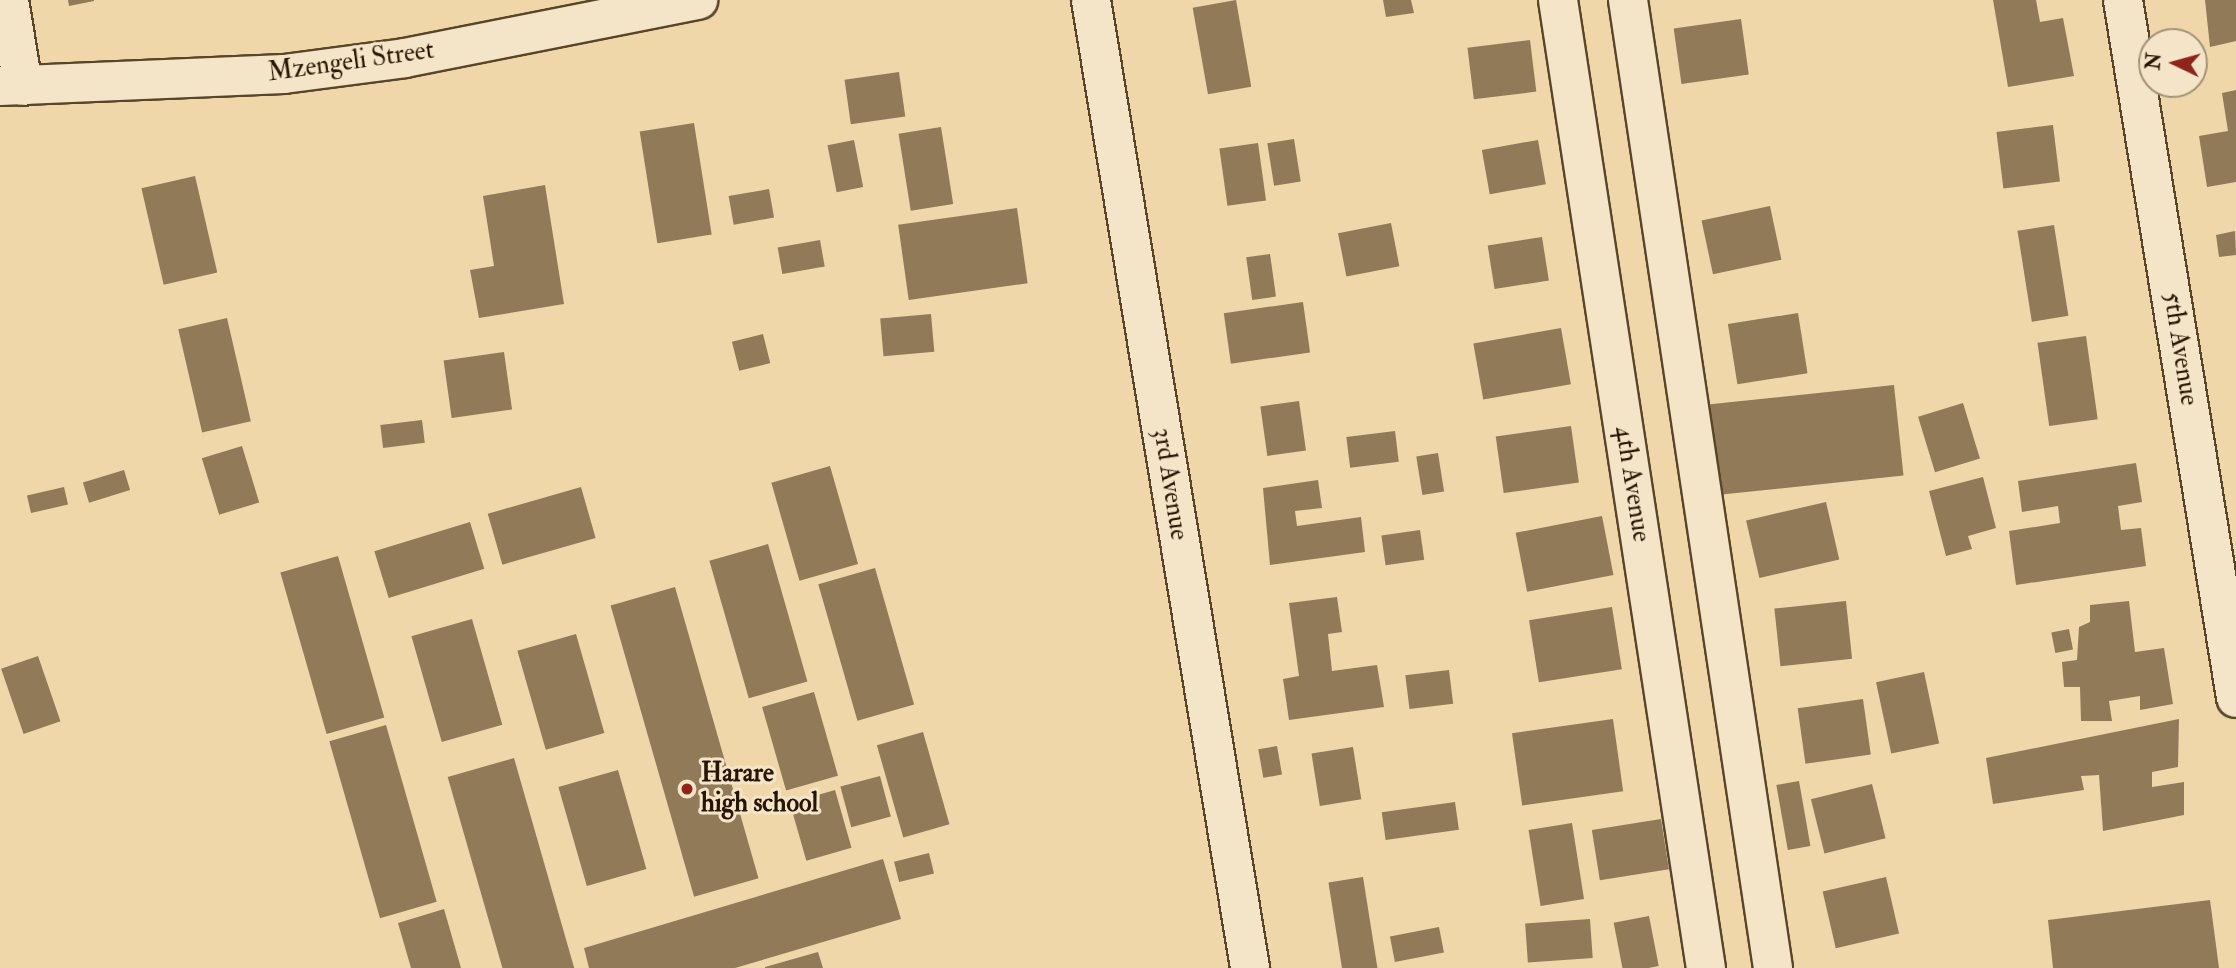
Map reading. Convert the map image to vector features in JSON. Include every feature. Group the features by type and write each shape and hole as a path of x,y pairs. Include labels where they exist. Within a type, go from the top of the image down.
{"street":[{"path":"9,0 12,86"},
{"name":"Mzengeli Street","path":"12,86 284,74 405,58 698,0"},
{"name":"3rd Avenue","path":"1091,0 1250,968"},
{"name":"4th Avenue","path":"1558,0 1706,968"},
{"path":"1628,0 1773,968"},
{"name":"5th Avenue","path":"2123,0 2236,698"}],"building":[{"path":"68,0 94,0 94,1 69,6"},
{"path":"1236,0 1251,87 1208,94 1193,8"},
{"path":"1383,0 1411,0 1414,13 1386,17"},
{"path":"1993,0 2036,0 2040,22 2063,18 2074,76 2008,87"},
{"path":"2205,0 2236,0 2236,41 2210,47"},
{"path":"1741,19 1749,74 1681,84 1674,28"},
{"path":"1530,40 1536,92 1474,99 1467,48"},
{"path":"899,72 905,117 851,124 845,80"},
{"path":"2236,90 2236,182 2207,187 2199,136 2228,131 2222,93"},
{"path":"694,123 712,235 657,243 640,132"},
{"path":"2053,125 2060,182 2003,189 1996,132"},
{"path":"941,127 953,204 911,211 899,134"},
{"path":"1294,139 1301,181 1274,186 1267,143"},
{"path":"854,140 863,187 837,192 827,145"},
{"path":"1538,140 1546,184 1490,194 1482,150"},
{"path":"1258,143 1266,200 1227,206 1219,148"},
{"path":"195,176 217,272 164,285 141,188"},
{"path":"545,185 564,304 479,318 470,270 494,266 483,196"},
{"path":"769,189 774,218 734,225 729,196"},
{"path":"1770,206 1781,260 1713,274 1702,221"},
{"path":"1017,208 1028,283 909,300 898,225"},
{"path":"1391,223 1399,266 1346,276 1338,233"},
{"path":"2054,225 2068,316 2032,322 2017,231"},
{"path":"2235,231 2236,255 2219,257 2216,235"},
{"path":"1542,237 1549,280 1495,289 1488,246"},
{"path":"820,240 825,267 782,274 778,247"},
{"path":"1270,254 1276,297 1252,300 1246,257"},
{"path":"1303,302 1310,353 1231,364 1224,313"},
{"path":"1798,313 1808,373 1737,384 1728,324"},
{"path":"931,314 934,352 884,356 880,318"},
{"path":"227,318 251,421 202,433 178,329"},
{"path":"1561,328 1571,384 1483,400 1473,343"},
{"path":"763,334 770,363 739,371 732,342"},
{"path":"2086,336 2098,419 2049,426 2037,343"},
{"path":"504,352 512,409 452,418 444,360"},
{"path":"1894,385 1904,476 1720,495 1710,404"},
{"path":"1299,401 1306,451 1267,456 1260,406"},
{"path":"1963,403 1980,458 1935,472 1918,417"},
{"path":"422,420 425,443 383,448 380,425"},
{"path":"1571,426 1579,482 1504,493 1496,437"},
{"path":"1395,431 1399,462 1350,468 1346,437"},
{"path":"242,446 259,502 219,515 202,458"},
{"path":"1438,453 1444,492 1422,495 1416,456"},
{"path":"2136,463 2142,502 2118,506 2121,530 2141,528 2146,566 2016,585 2009,531 2060,523 2058,506 2022,512 2018,481"},
{"path":"830,466 858,564 799,581 771,483"},
{"path":"124,470 130,490 89,503 83,483"},
{"path":"1983,477 1996,528 1968,536 1972,549 1946,556 1929,491"},
{"path":"1318,480 1322,508 1295,511 1297,526 1361,517 1365,552 1270,565 1263,488"},
{"path":"64,487 68,505 31,513 27,496"},
{"path":"581,487 596,538 502,565 488,514"},
{"path":"1826,502 1839,559 1759,578 1746,520"},
{"path":"1602,516 1613,575 1527,592 1516,533"},
{"path":"470,522 484,569 389,598 374,551"},
{"path":"1420,530 1424,560 1386,565 1381,535"},
{"path":"768,544 807,681 749,698 709,561"},
{"path":"338,556 384,717 327,734 280,573"},
{"path":"875,568 914,704 857,721 818,584"},
{"path":"675,587 759,878 694,897 611,605"},
{"path":"1337,597 1342,632 1328,634 1332,671 1377,665 1384,707 1289,720 1283,679 1299,676 1289,603"},
{"path":"1846,601 1852,659 1780,666 1774,609"},
{"path":"2129,601 2135,652 2164,648 2173,704 2140,710 2140,696 2109,701 2112,721 2081,721 2080,687 2064,687 2062,662 2077,660 2079,627 2090,622 2090,605"},
{"path":"1612,607 1622,669 1539,682 1529,620"},
{"path":"472,619 502,725 442,742 411,636"},
{"path":"2069,629 2073,650 2055,653 2051,632"},
{"path":"576,634 604,733 546,750 517,651"},
{"path":"38,656 60,721 24,734 1,669"},
{"path":"1449,670 1453,704 1409,709 1405,675"},
{"path":"1924,672 1939,743 1891,754 1876,682"},
{"path":"814,692 838,776 786,791 762,707"},
{"path":"1863,699 1871,754 1805,764 1798,708"},
{"path":"1613,719 1623,791 1522,805 1512,733"},
{"path":"2179,719 2178,767 2152,772 2152,787 2184,782 2184,815 2103,831 2099,775 2081,776 2084,790 1993,804 1986,758"},
{"path":"386,725 437,902 380,918 329,741"},
{"path":"923,732 949,824 903,838 877,745"},
{"path":"1277,746 1282,775 1263,778 1258,749"},
{"path":"1353,747 1361,799 1320,806 1312,754"},
{"path":"514,758 574,968 502,968 448,777"},
{"path":"618,770 646,869 587,886 558,787"},
{"path":"880,776 891,817 851,827 840,787"},
{"path":"1799,781 1810,846 1788,850 1776,785"},
{"path":"1872,784 1886,838 1824,854 1811,799"},
{"path":"835,790 852,848 806,861 790,803"},
{"path":"1455,802 1459,830 1386,840 1382,812"},
{"path":"1661,819 1669,869 1600,880 1592,830"},
{"path":"1572,823 1584,899 1541,906 1529,830"},
{"path":"929,853 934,873 899,882 894,862"},
{"path":"883,859 901,919 735,968 589,968 584,948"},
{"path":"1363,877 1377,968 1342,968 1328,882"},
{"path":"1886,877 1899,934 1836,948 1823,892"},
{"path":"2210,900 2219,968 2053,968 2048,920"},
{"path":"444,909 461,968 411,968 398,923"},
{"path":"1649,916 1659,966 1622,968 1614,923"},
{"path":"1590,919 1593,958 1528,962 1525,924"},
{"path":"1439,927 1444,953 1395,962 1390,937"},
{"path":"818,952 823,968 765,968 765,967"}],"place":[{"name":"Harare high school","path":"687,789"}]}
